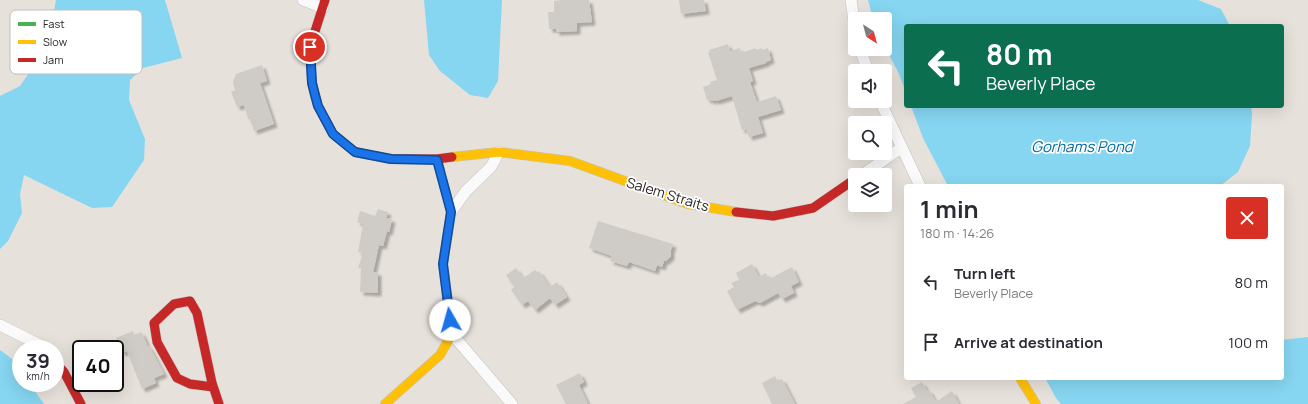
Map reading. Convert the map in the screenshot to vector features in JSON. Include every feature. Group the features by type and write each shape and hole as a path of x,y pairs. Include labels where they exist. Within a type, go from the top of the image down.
{"street":[{"path":"303,0 324,4"},
{"path":"851,0 853,12"},
{"name":"Salem Straits","path":"324,4 310,47 312,83 318,106 333,134 355,152 391,159 437,160 499,152 570,161 688,204 725,211 773,216 813,208 848,184"},
{"path":"883,108 919,184"},
{"path":"872,168 901,148"},
{"path":"451,212 466,190 491,167 499,152"},
{"path":"437,160 451,212 443,264 452,334 512,404"},
{"path":"213,387 190,384 177,378 157,342 154,323 174,304 190,301 197,313 213,387 219,404"},
{"path":"0,325 30,340"},
{"path":"385,404 440,355 452,334"},
{"path":"64,372 81,404"},
{"path":"1021,380 1036,404"}],"water":[{"path":"56,0 165,0 182,58 142,69 142,10 54,10"},
{"path":"424,0 502,0 498,81 488,98 470,95 440,71 429,55"},
{"path":"868,0 1198,0 1221,9 1229,24 904,24 904,88 890,56 892,56 892,12 871,12"},
{"path":"28,74 136,74 130,80 129,100 145,139 144,160 112,207 92,208 24,175 20,194 22,213 8,241 0,249 0,96 20,86"},
{"name":"Gorhams Pond","path":"912,108 1251,108 1252,114 1250,146 1238,172 1223,184 947,184 923,138"},
{"path":"1308,337 1308,404 1061,404 1046,380 1284,380 1284,340"},
{"path":"0,350 12,359 12,392 35,392 44,404 0,404"}],"building":[{"path":"589,0 592,22 577,23 577,31 556,32 556,29 549,29 548,12 554,12 554,1"},
{"path":"679,0 704,0 706,11 681,14"},
{"path":"728,44 730,51 740,48 741,53 756,48 756,50 762,48 762,50 768,48 771,60 749,68 753,81 750,82 757,102 776,96 781,110 758,117 763,133 749,137 746,129 742,130 732,96 716,101 711,101 710,99 707,100 703,87 711,84 710,82 717,80 708,52 710,52 709,50"},
{"path":"262,65 267,81 260,83 274,124 254,131 250,119 248,119 244,105 237,107 231,92 235,90 233,82 236,74"},
{"path":"378,209 388,212 386,218 392,219 389,232 387,231 383,246 379,245 373,272 378,272 378,293 360,292 361,268 358,268 363,253 358,252 363,224 357,222 360,211 375,216"},
{"path":"598,221 673,244 671,256 664,261 662,267 657,265 655,271 629,262 627,266 610,261 612,256 589,248"},
{"path":"752,264 759,277 766,273 769,279 792,267 799,282 791,286 794,293 782,299 778,293 760,303 755,301 737,310 727,291 734,287 731,283 739,280 736,273"},
{"path":"516,268 523,278 535,270 537,272 539,271 550,287 557,282 567,297 555,305 550,298 535,310 528,301 522,305 511,290 514,287 506,275"},
{"path":"133,331 134,335 141,332 164,374 154,378 156,383 142,389 127,351 124,352 124,340 117,340 116,338"},
{"path":"580,373 584,382 579,385 588,404 566,404 556,385"},
{"path":"775,376 777,381 782,379 795,404 772,404 762,383"},
{"path":"922,382 936,402 952,391 959,404 903,404 916,397 911,388"}],"traffic: fast":[{"path":"437,159 451,212 447,237"}],"traffic: slow":[{"path":"452,157 499,152 570,161 688,204 736,212"},
{"path":"385,404 440,355 452,334 443,264 447,237"},
{"path":"1021,380 1036,404"}],"traffic: jam":[{"path":"325,0 310,47 312,83 318,106 333,134 355,152 391,159 437,159 452,157"},
{"path":"736,212 773,216 813,208 848,184"},
{"path":"213,387 190,384 177,378 157,342 154,323 174,304 190,301 197,313 212,383 219,404"},
{"path":"64,372 81,404"}],"route":[{"path":"310,47 312,83 315,95 318,106 333,134 355,152 391,159 437,160 451,212 443,264 450,320"}]}
